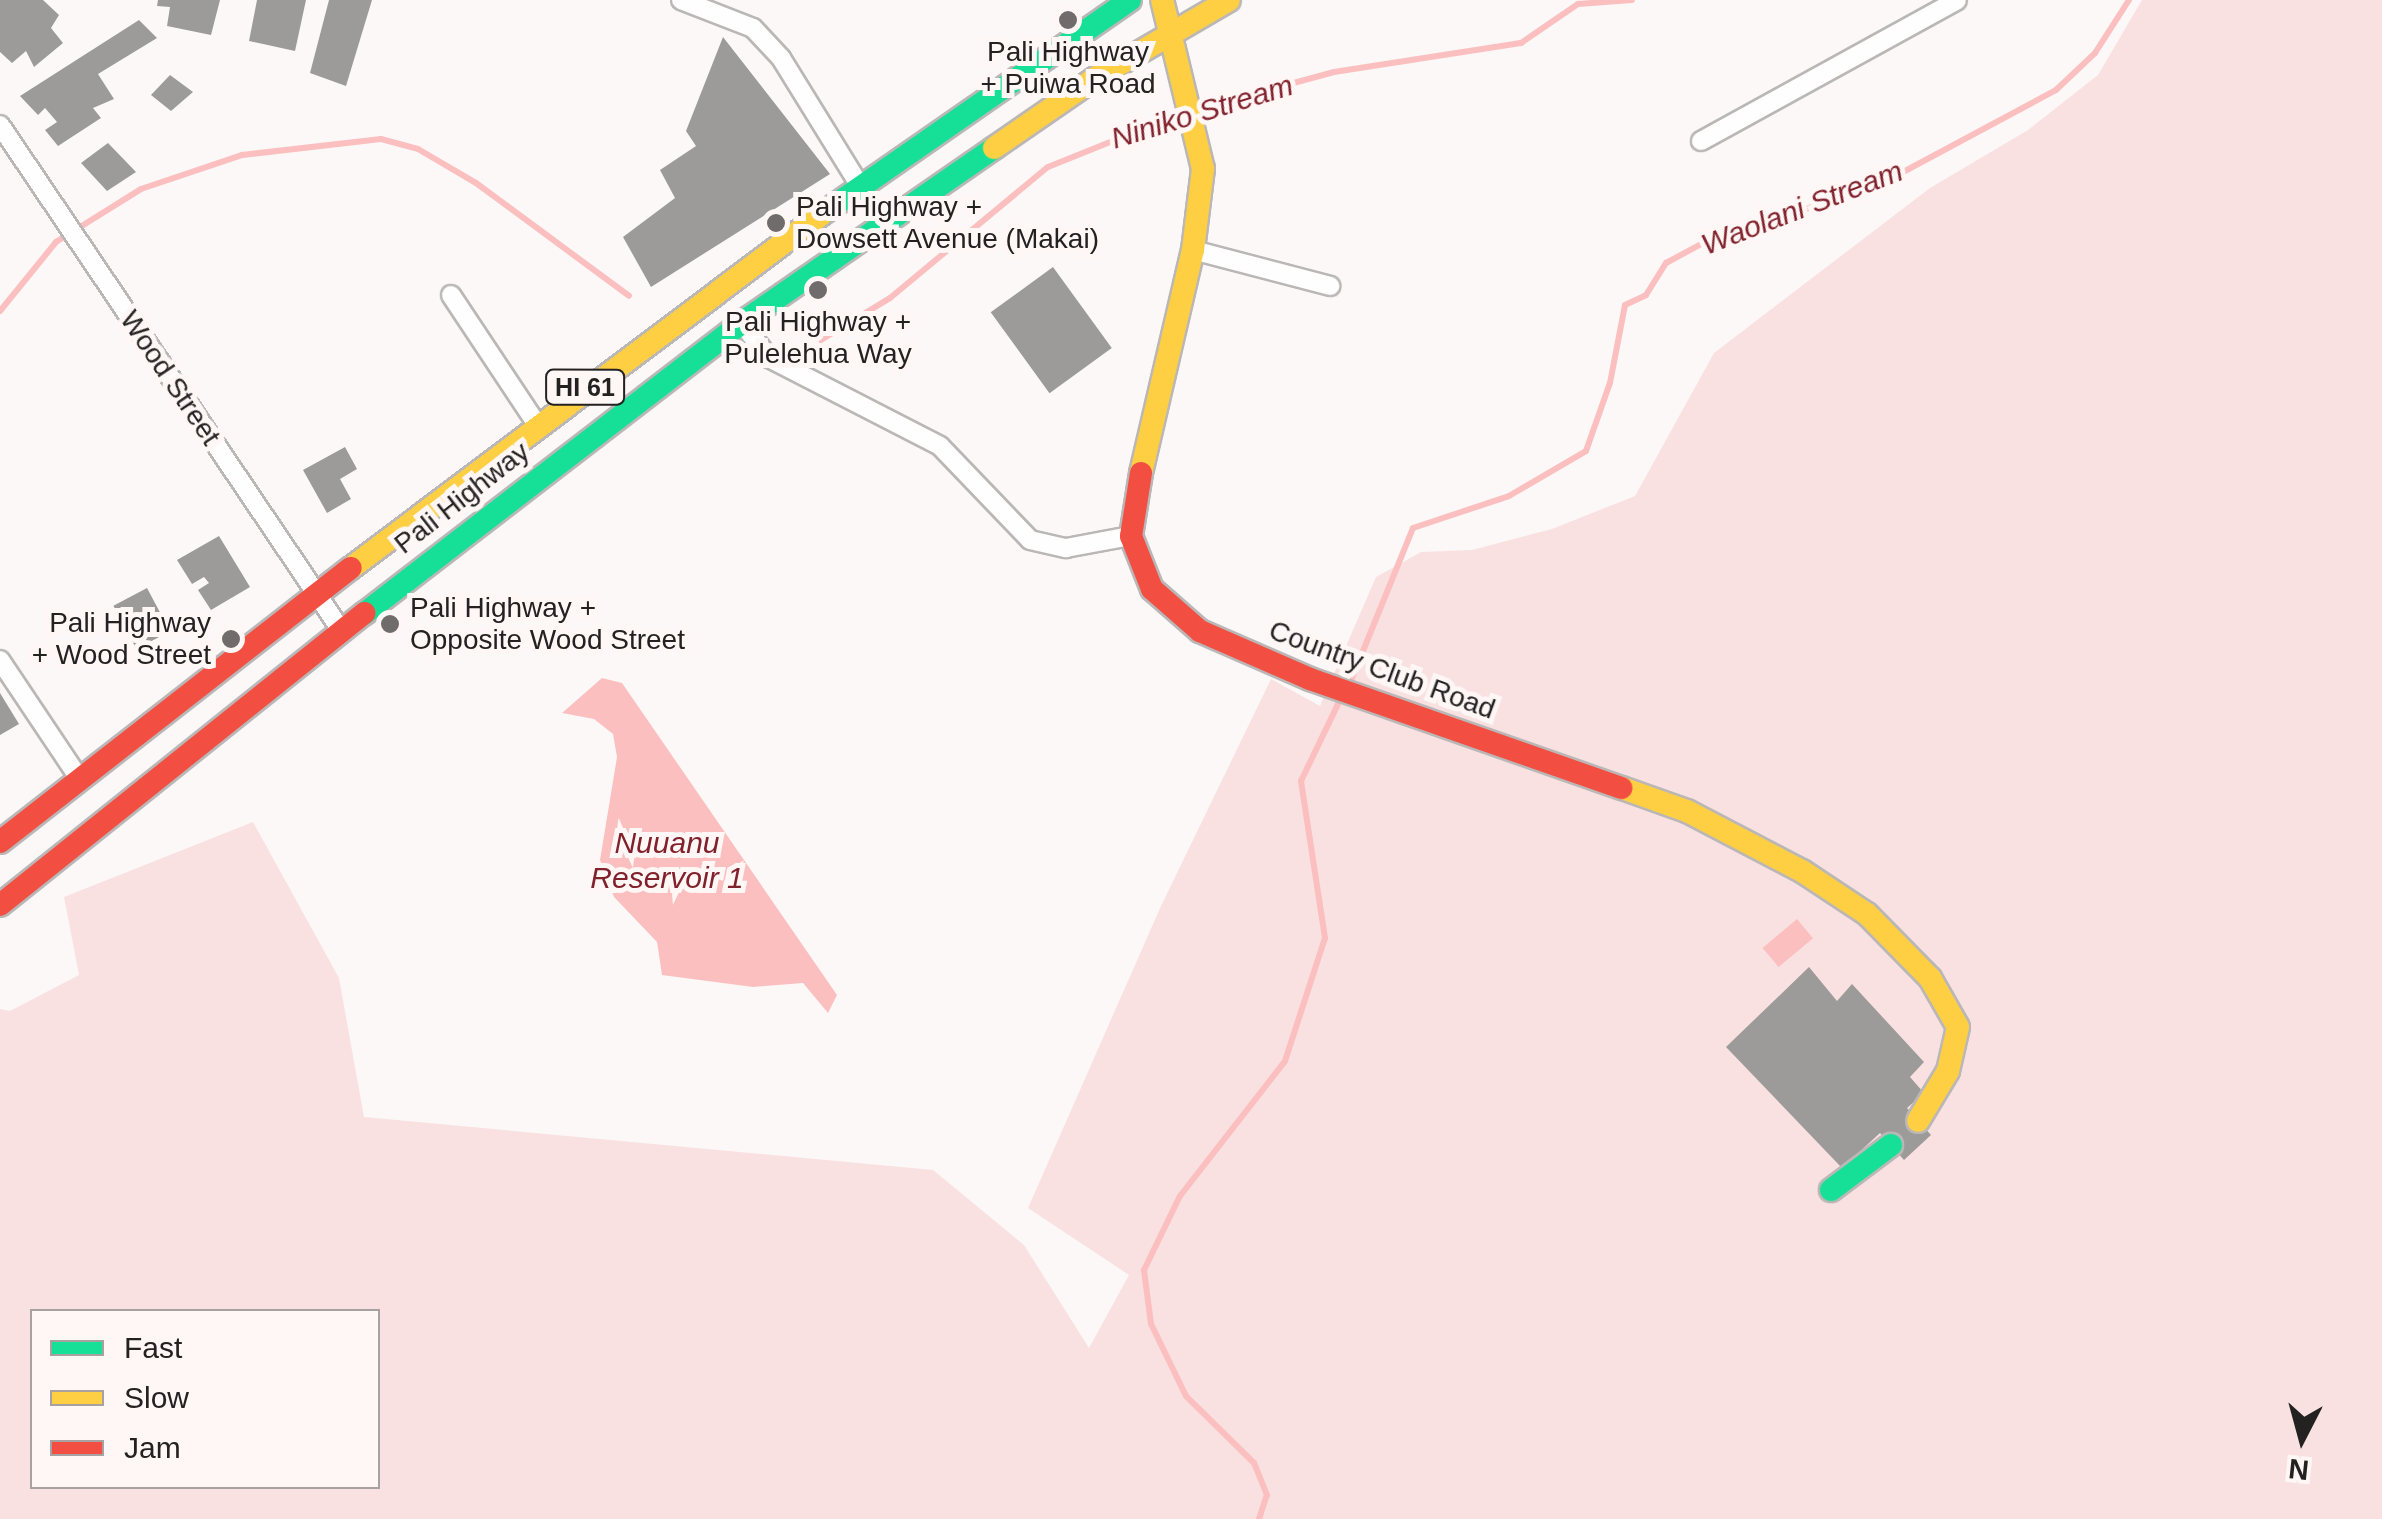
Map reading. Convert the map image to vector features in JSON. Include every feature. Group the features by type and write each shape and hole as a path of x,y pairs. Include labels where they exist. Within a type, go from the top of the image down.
{"main road":[{"name":"Pali Highway","path":"0,842 314,593 536,424 860,186 1130,0"},
{"path":"1131,536 1193,250 1203,168 1196,126 1166,35 1162,0"},
{"name":"Pali Highway","path":"0,905 342,630 745,321 1166,35 1229,0"},
{"path":"860,186 887,195 908,189 977,143 1002,144"},
{"path":"745,321 751,299 862,220 866,207 860,186"},
{"name":"Country Club Road","path":"1131,536 1140,566 1170,610 1200,631 1366,702 1688,812 1802,871 1866,914 1930,978 1958,1027 1942,1083 1918,1120"},
{"path":"0,812 79,778"},
{"path":"1831,1190 1891,1145"}],"street":[{"path":"682,0 753,28 781,58 860,186"},
{"path":"1701,141 1958,0"},
{"name":"Wood Street","path":"0,124 342,630"},
{"path":"1193,250 1330,286"},
{"path":"451,295 536,424"},
{"path":"745,321 769,358 940,446 1030,540 1066,548 1131,536"},
{"path":"0,660 79,778"}],"shaded area":[{"path":"2142,0 2382,0 2382,1519 0,1519 0,1009 10,1011 79,975 64,897 253,822 339,978 364,1117 933,1170 1024,1245 1089,1348 1129,1275 1028,1208 1161,906 1271,679 1320,706 1376,577 1421,552 1472,550 1552,529 1635,496 1714,353 1930,188 2028,130 2098,75"}],"water":[{"name":"Nuuanu Reservoir 1","path":"602,678 622,683 837,995 828,1013 803,983 753,987 662,975 657,942 614,897 600,860 617,757 613,734 594,719 562,713"},
{"path":"1797,919 1813,938 1779,967 1763,948"}],"building":[{"path":"0,0 43,0 59,15 51,28 63,43 34,67 26,51 12,63 0,52"},
{"path":"158,0 220,0 211,35 167,26 170,7 157,6"},
{"path":"257,0 306,0 295,51 249,41"},
{"path":"329,0 372,0 346,86 310,73"},
{"path":"139,20 157,38 98,74 114,99 93,108 101,118 58,146 45,130 57,122 45,108 38,115 20,96"},
{"path":"723,37 830,174 651,287 623,237 675,198 660,170 696,146 686,131"},
{"path":"170,75 193,92 171,111 151,95"},
{"path":"108,143 136,172 107,191 81,163"},
{"path":"1053,267 1112,348 1049,393 991,312"},
{"path":"345,447 357,469 340,479 351,499 327,513 303,470"},
{"path":"219,536 250,587 211,610 198,590 209,583 204,577 192,584 177,560"},
{"path":"147,588 170,631 136,649 113,606"},
{"path":"0,693 19,724 0,735"},
{"path":"1809,967 1837,1001 1852,984 1924,1062 1910,1077 1924,1093 1907,1108 1931,1135 1904,1160 1880,1133 1842,1168 1726,1047"}],"waterway":[{"name":"Niniko Stream","path":"1197,109 1334,72 1521,43 1578,4 1632,0"},
{"name":"Waolani Stream","path":"1350,683 1413,528 1509,496 1586,451 1610,383 1625,305 1646,295 1666,263 1714,237 1770,223 1905,171 2056,90 2095,53 2129,0"},
{"name":"Niniko Stream","path":"821,340 890,298 1048,167 1180,114"},
{"name":"Niniko Stream","path":"0,311 56,242 141,189 242,155 381,139 418,149 476,183 629,296"},
{"name":"Waolani Stream","path":"1259,1519 1267,1495 1254,1463 1186,1396 1151,1324 1144,1270 1180,1196 1285,1061 1325,938 1301,781 1341,698"}],"traffic: fast":[{"path":"822,214 1130,0"},
{"path":"365,613 747,319 994,148"},
{"path":"1831,1190 1891,1145"}],"traffic: slow":[{"path":"1141,473 1193,250 1203,169 1162,0"},
{"path":"994,148 1094,79 1229,0"},
{"path":"351,568 822,214"},
{"path":"1622,788 1687,811 1802,871 1867,914 1930,978 1958,1027 1948,1071 1918,1121"}],"traffic: jam":[{"path":"1141,473 1131,536 1152,589 1200,631 1310,679 1622,788"},
{"path":"0,842 351,568"},
{"path":"0,905 365,613"}],"place":[{"name":"Pali Highway + Puiwa Road","path":"1068,20"},
{"name":"Pali Highway + Dowsett Avenue (Makai)","path":"776,223"},
{"name":"Pali Highway + Pulelehua Way","path":"818,290"},
{"name":"Pali Highway + Opposite Wood Street","path":"390,624"},
{"name":"Pali Highway + Wood Street","path":"231,639"}]}
